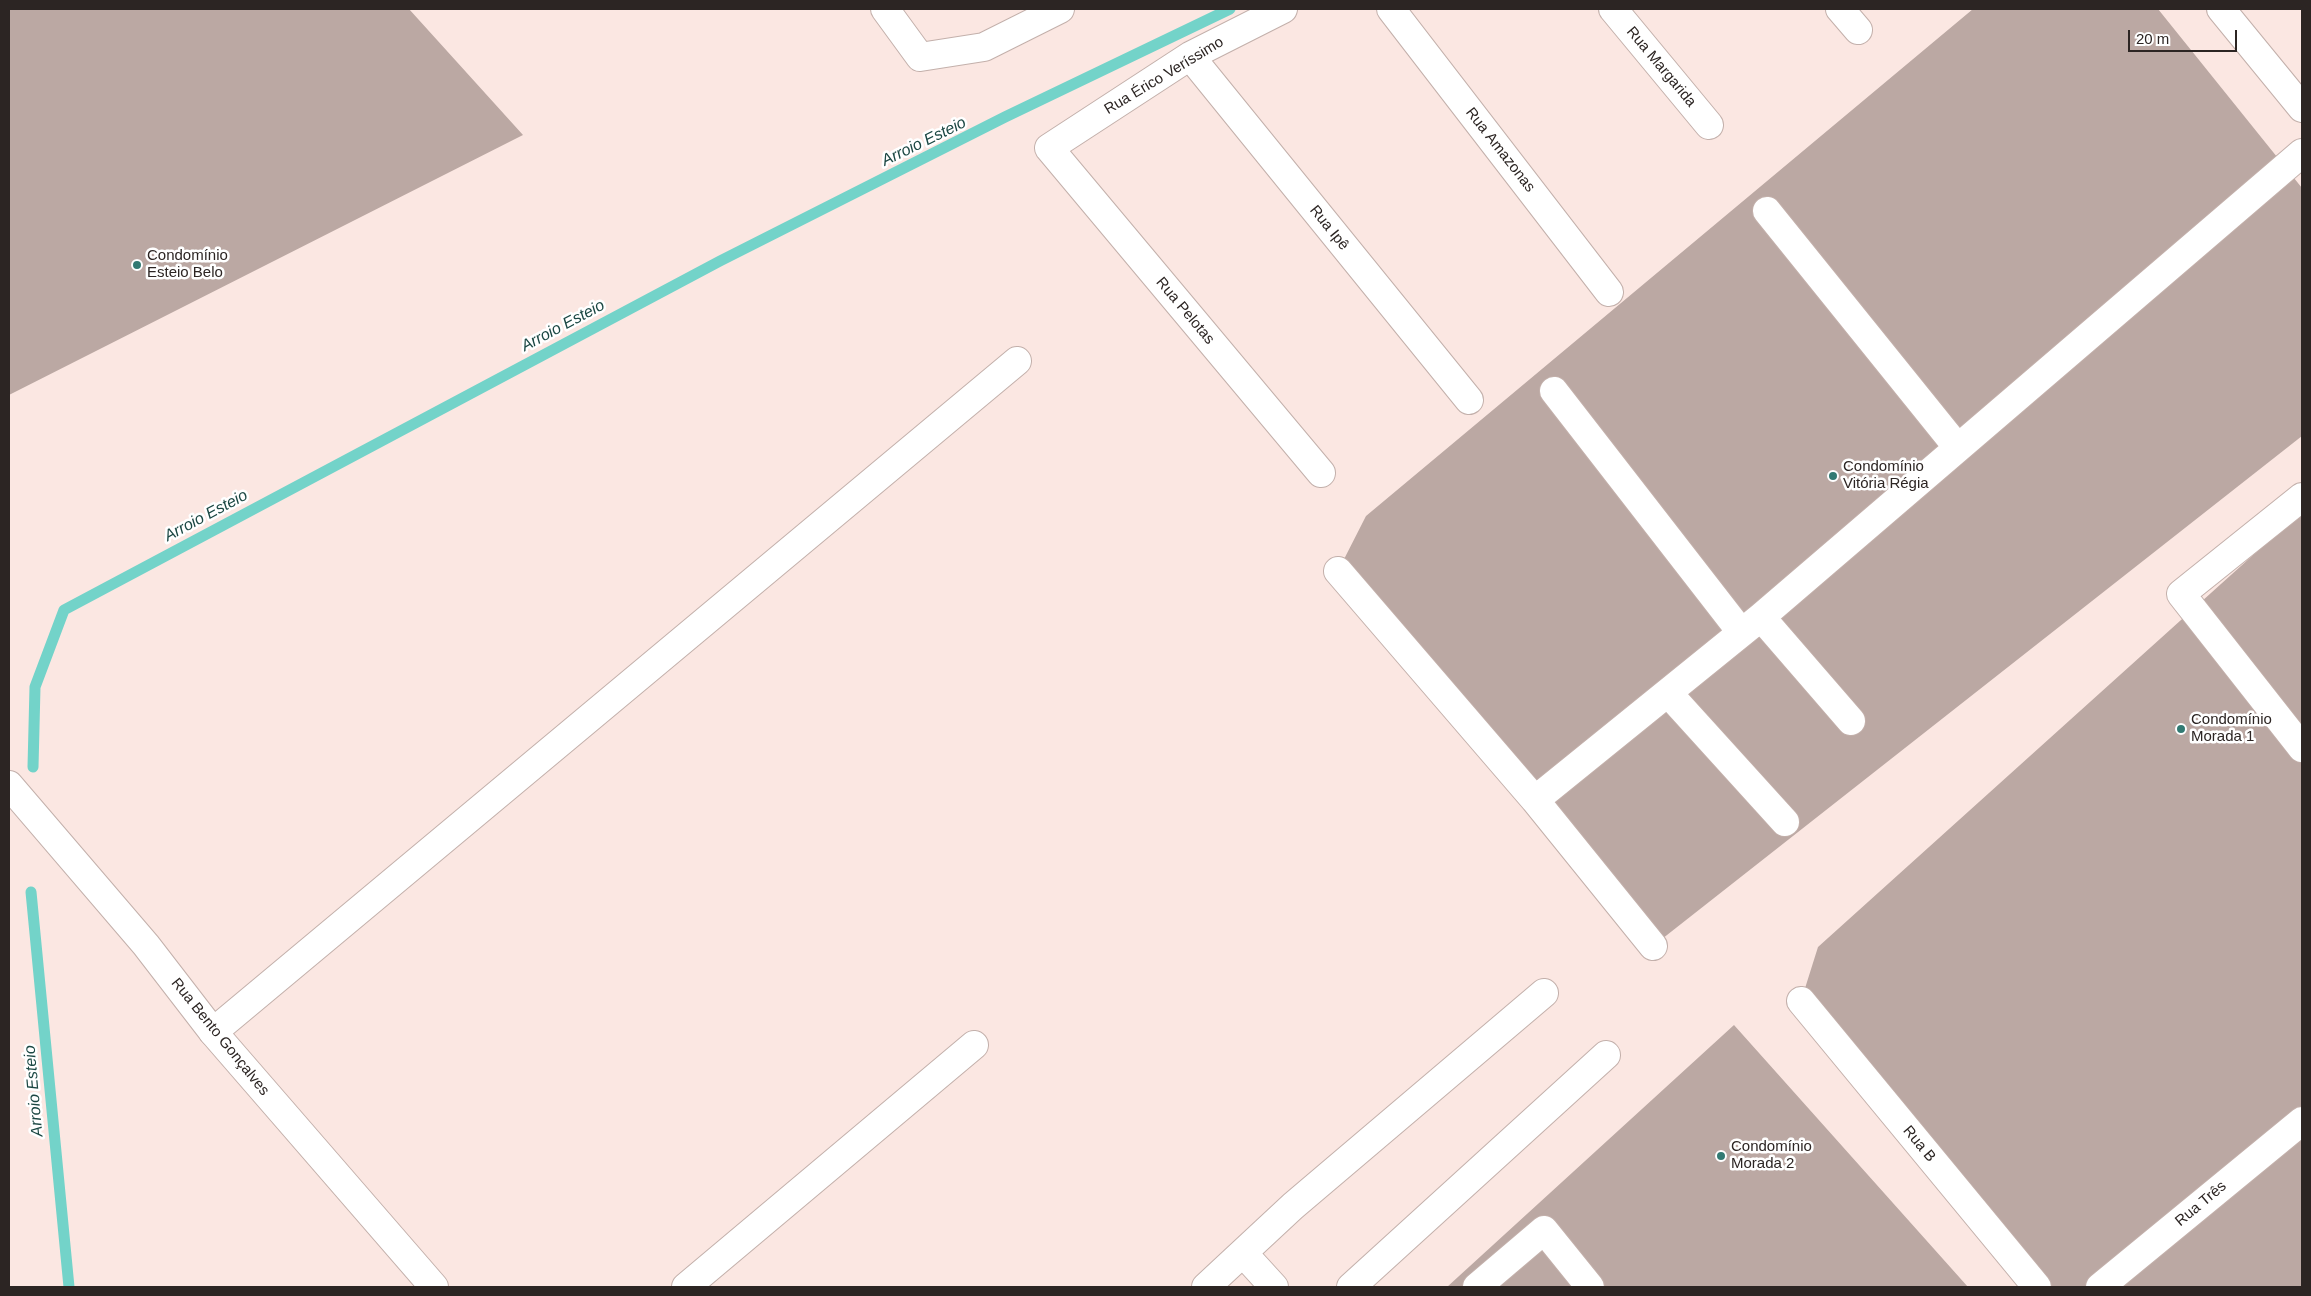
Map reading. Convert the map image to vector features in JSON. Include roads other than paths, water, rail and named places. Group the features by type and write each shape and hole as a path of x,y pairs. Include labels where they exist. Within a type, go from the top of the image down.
{"street":[{"path":"885,9 920,57 984,47 1060,9"},
{"name":"Rua Érico Veríssimo","path":"1049,148 1190,56 1282,9"},
{"name":"Rua Amazonas","path":"1392,9 1609,292"},
{"name":"Rua Margarida","path":"1612,9 1709,125"},
{"path":"1840,9 1858,30"},
{"path":"2221,9 2302,108"},
{"name":"Rua Ipê","path":"1190,56 1469,400"},
{"name":"Rua Pelotas","path":"1049,148 1321,473"},
{"path":"1535,800 1751,624 2302,152"},
{"path":"1767,211 1958,448"},
{"path":"213,1032 1016,361"},
{"path":"1554,391 1751,624 1851,721"},
{"path":"2302,497 2182,594 2302,748"},
{"path":"1338,571 1535,800 1653,946"},
{"path":"1668,693 1785,822"},
{"name":"Rua Bento Gonçalves","path":"9,785 146,945 213,1032 434,1287"},
{"path":"1206,1287 1293,1206 1544,993"},
{"name":"Rua B","path":"1800,1001 2037,1287"},
{"path":"686,1287 974,1045"},
{"path":"1351,1287 1606,1055"},
{"name":"Rua Três","path":"2100,1287 2302,1121"},
{"path":"1477,1287 1544,1230 1590,1287"},
{"path":"1243,1253 1274,1287"}],"waterway":[{"name":"Arroio Esteio","path":"33,767 35,687 64,610 720,261 1005,117 1230,9"},
{"name":"Arroio Esteio","path":"31,892 69,1287"}],"place":[{"name":"Condomínio Esteio Belo","path":"137,265"},
{"name":"Condomínio Vitória Régia","path":"1833,476"},
{"name":"Condomínio Morada 1","path":"2181,729"},
{"name":"Condomínio Morada 2","path":"1721,1156"}]}
